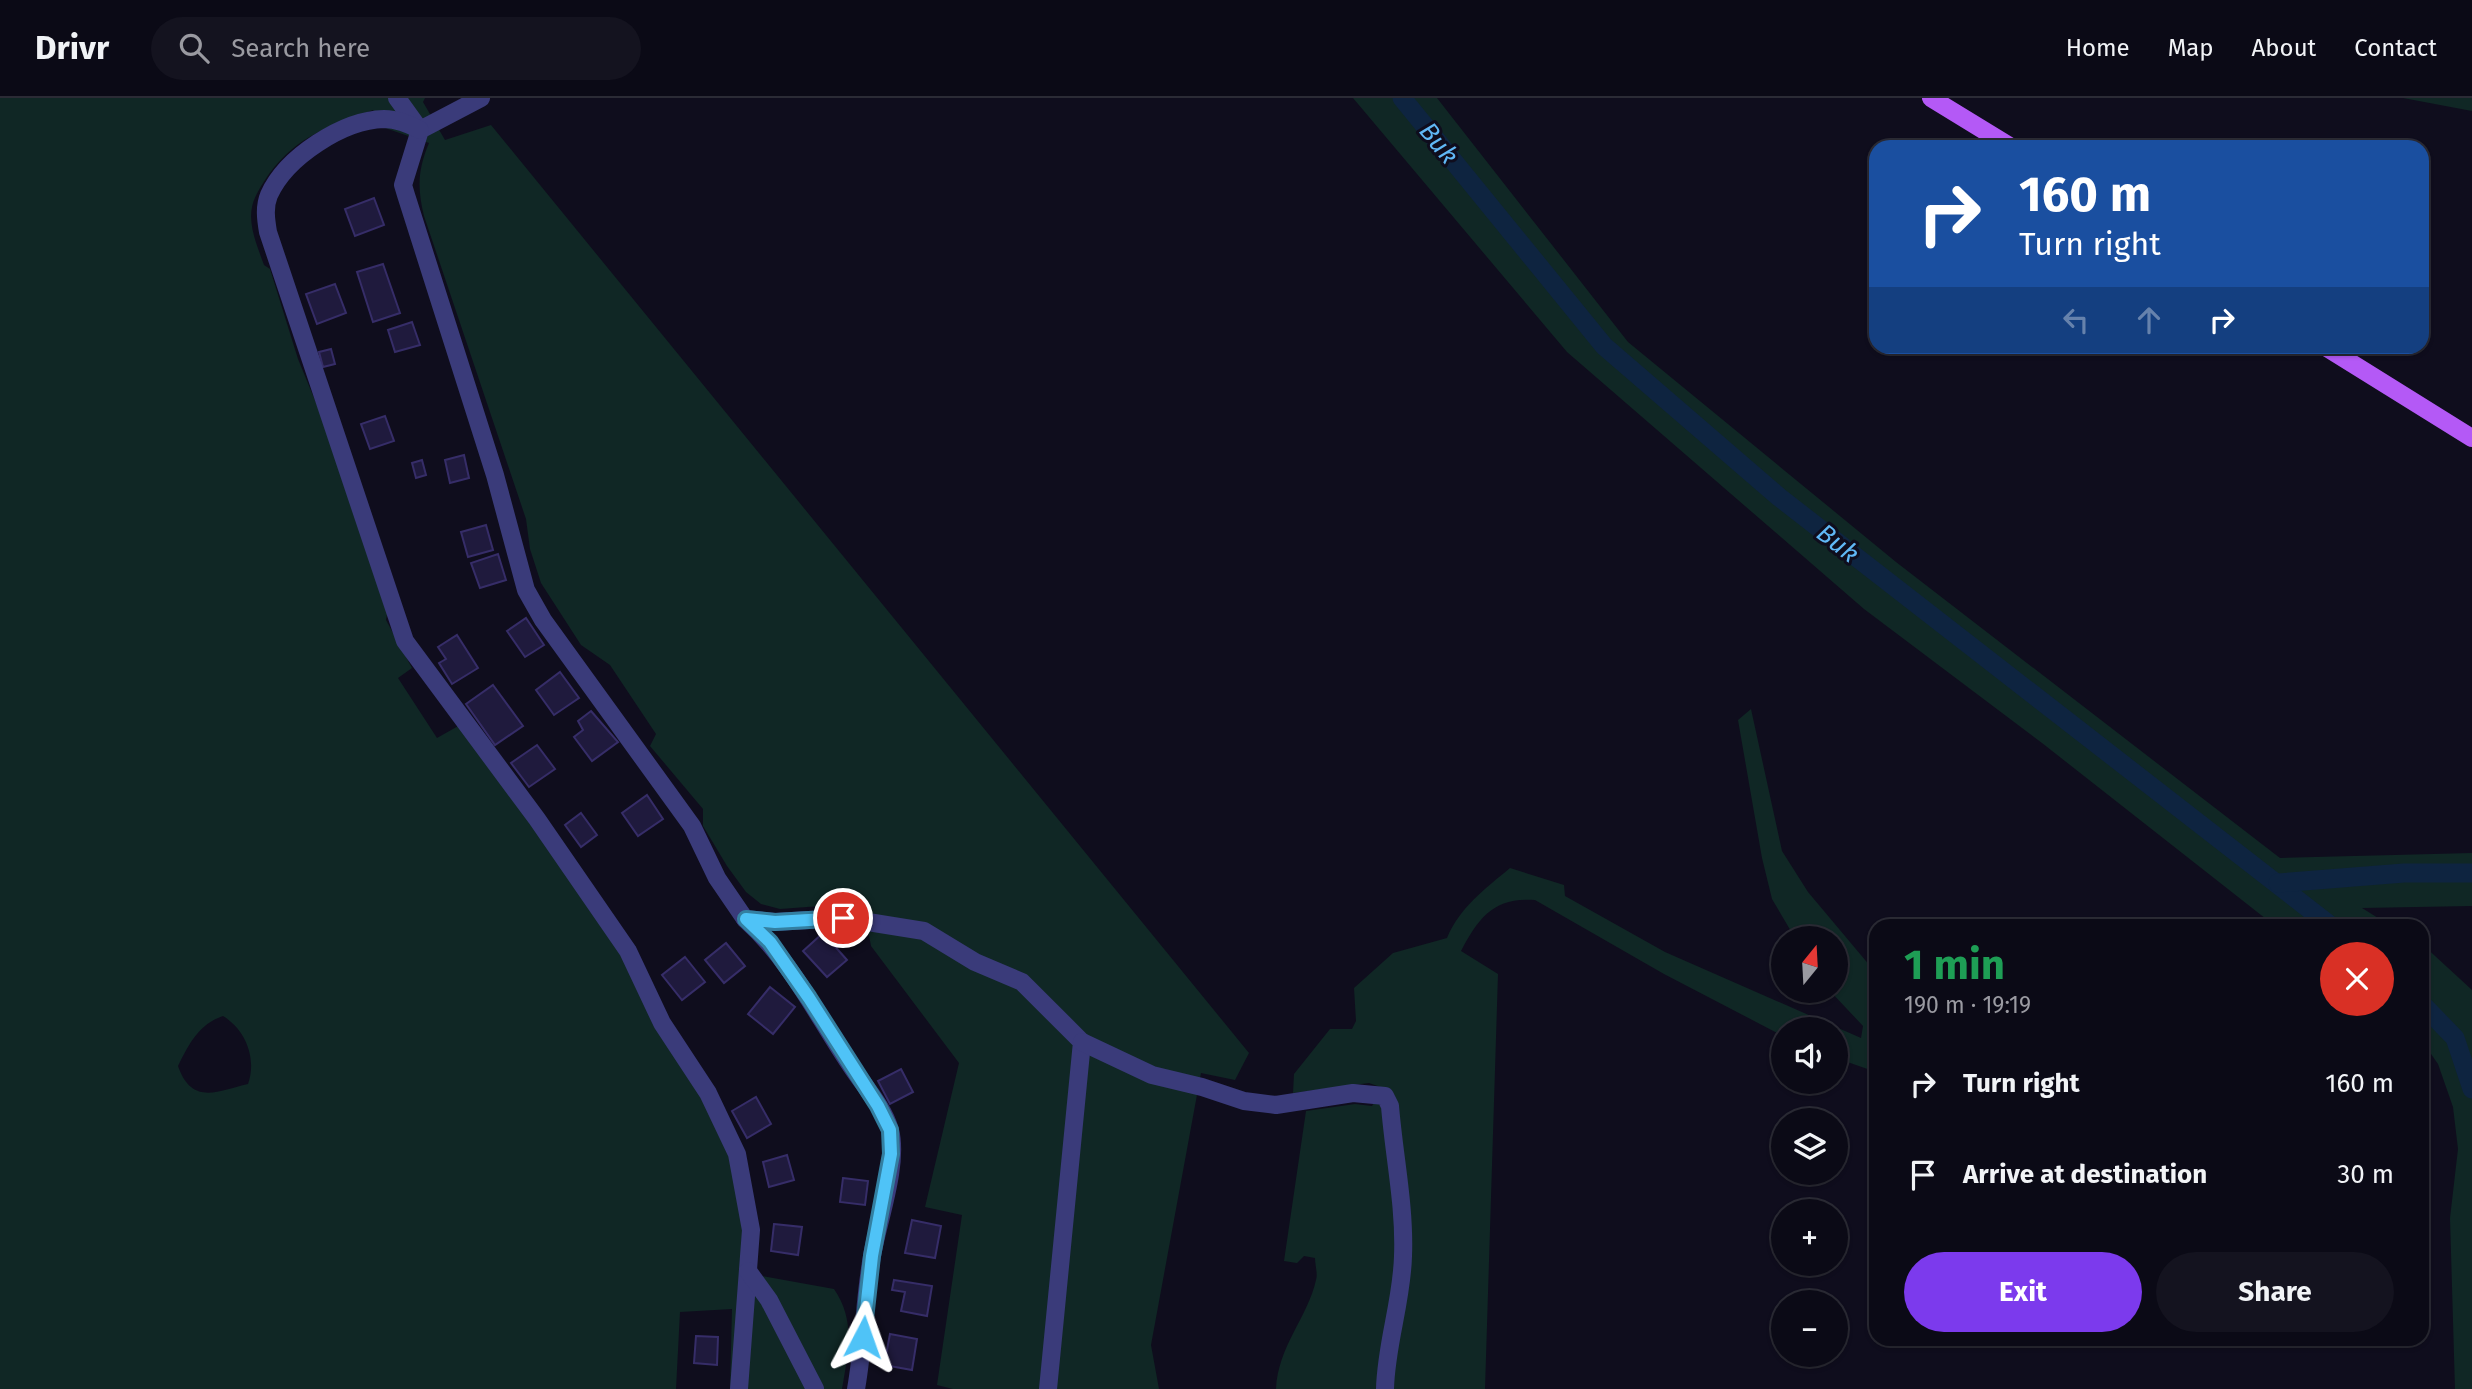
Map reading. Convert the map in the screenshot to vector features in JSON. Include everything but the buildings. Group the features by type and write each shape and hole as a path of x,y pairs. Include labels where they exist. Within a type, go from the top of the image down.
{"main road":[{"path":"1931,98 2000,140"},
{"path":"2337,354 2472,438"}],"street":[{"path":"397,98 420,130"},
{"path":"481,98 420,130 403,185 495,475 526,590 543,620 692,826 717,878 746,919 770,942 809,998 878,1106 890,1130 891,1154 872,1256 863,1317 862,1357 856,1389"},
{"path":"420,130 401,121 372,120 330,135 311,146 270,193 265,207 268,232 405,641 537,819 628,951 662,1023 708,1093 737,1154 751,1230 739,1389"},
{"path":"746,919 775,922 843,918 924,931 975,962 1022,982 1082,1042 1152,1075 1244,1101 1276,1105 1353,1093 1385,1096 1390,1106 1403,1216 1401,1287 1385,1365 1385,1389"},
{"path":"1048,1389 1082,1042"},
{"path":"748,1271 769,1300 815,1389"}],"green space":[{"path":"0,98 425,98 423,102 445,140 491,125 1249,1053 1235,1080 1201,1073 1151,1345 1159,1389 953,1389 937,1385 962,1215 925,1207 959,1063 871,946 864,909 834,905 780,909 761,904 746,892 703,826 703,809 650,746 656,734 610,665 581,645 541,583 530,549 526,519 424,216 420,179 429,143 385,128 373,110 316,133 291,150 269,174 259,190 252,207 251,222 264,265 270,269 298,359 321,415 388,609 386,620 412,668 398,678 437,738 460,725 621,951 702,1095 732,1156 746,1229 740,1272 834,1289 841,1301 848,1325 848,1350 842,1389 730,1389 732,1309 680,1312 676,1389 0,1389","holes":["223,1016 231,1022 248,1046 251,1065 248,1084 216,1092 198,1091 184,1079 178,1066 191,1043 207,1024"]},
{"path":"1353,98 1437,98 1628,342 1896,562 2280,858 2472,853 2472,906 2362,908 2380,919 2266,919 2042,743 1864,609 1567,352"},
{"path":"2403,98 2472,98 2472,111"},
{"path":"1751,709 1782,851 1808,892 1837,926 1788,926 1772,899 1762,858 1738,720"},
{"path":"1510,868 1564,885 1565,896 1665,952 1771,999 1771,1003 1781,1003 1813,1017 1771,1017 1771,1030 1664,974 1535,900 1509,902 1489,912 1474,928 1461,951 1498,974 1485,1389 1276,1389 1287,1345 1307,1307 1317,1278 1315,1258 1304,1256 1297,1263 1284,1261 1306,1111 1355,1104 1372,1106 1383,1088 1369,1083 1293,1093 1294,1074 1330,1029 1352,1029 1356,1021 1354,988 1393,953 1447,938 1466,908"},
{"path":"1848,940 1869,965 1869,1070 1848,1062 1848,1032 1861,1038 1863,1026 1841,1003 1848,1003"},
{"path":"2429,950 2472,990 2472,1389 2455,1389 2450,1218 2458,1149 2453,1107 2438,1064 2429,1051"}],"waterway":[{"name":"Buk","path":"1402,98 1604,346 1779,497 2322,919"},
{"path":"2278,883 2404,873 2472,873"},
{"name":"Buk","path":"2429,1011 2455,1038 2472,1089"}],"route":[{"path":"843,918 775,922 746,919 770,942 809,998 878,1106 890,1130 891,1154 872,1256 863,1317 863,1337"}]}
